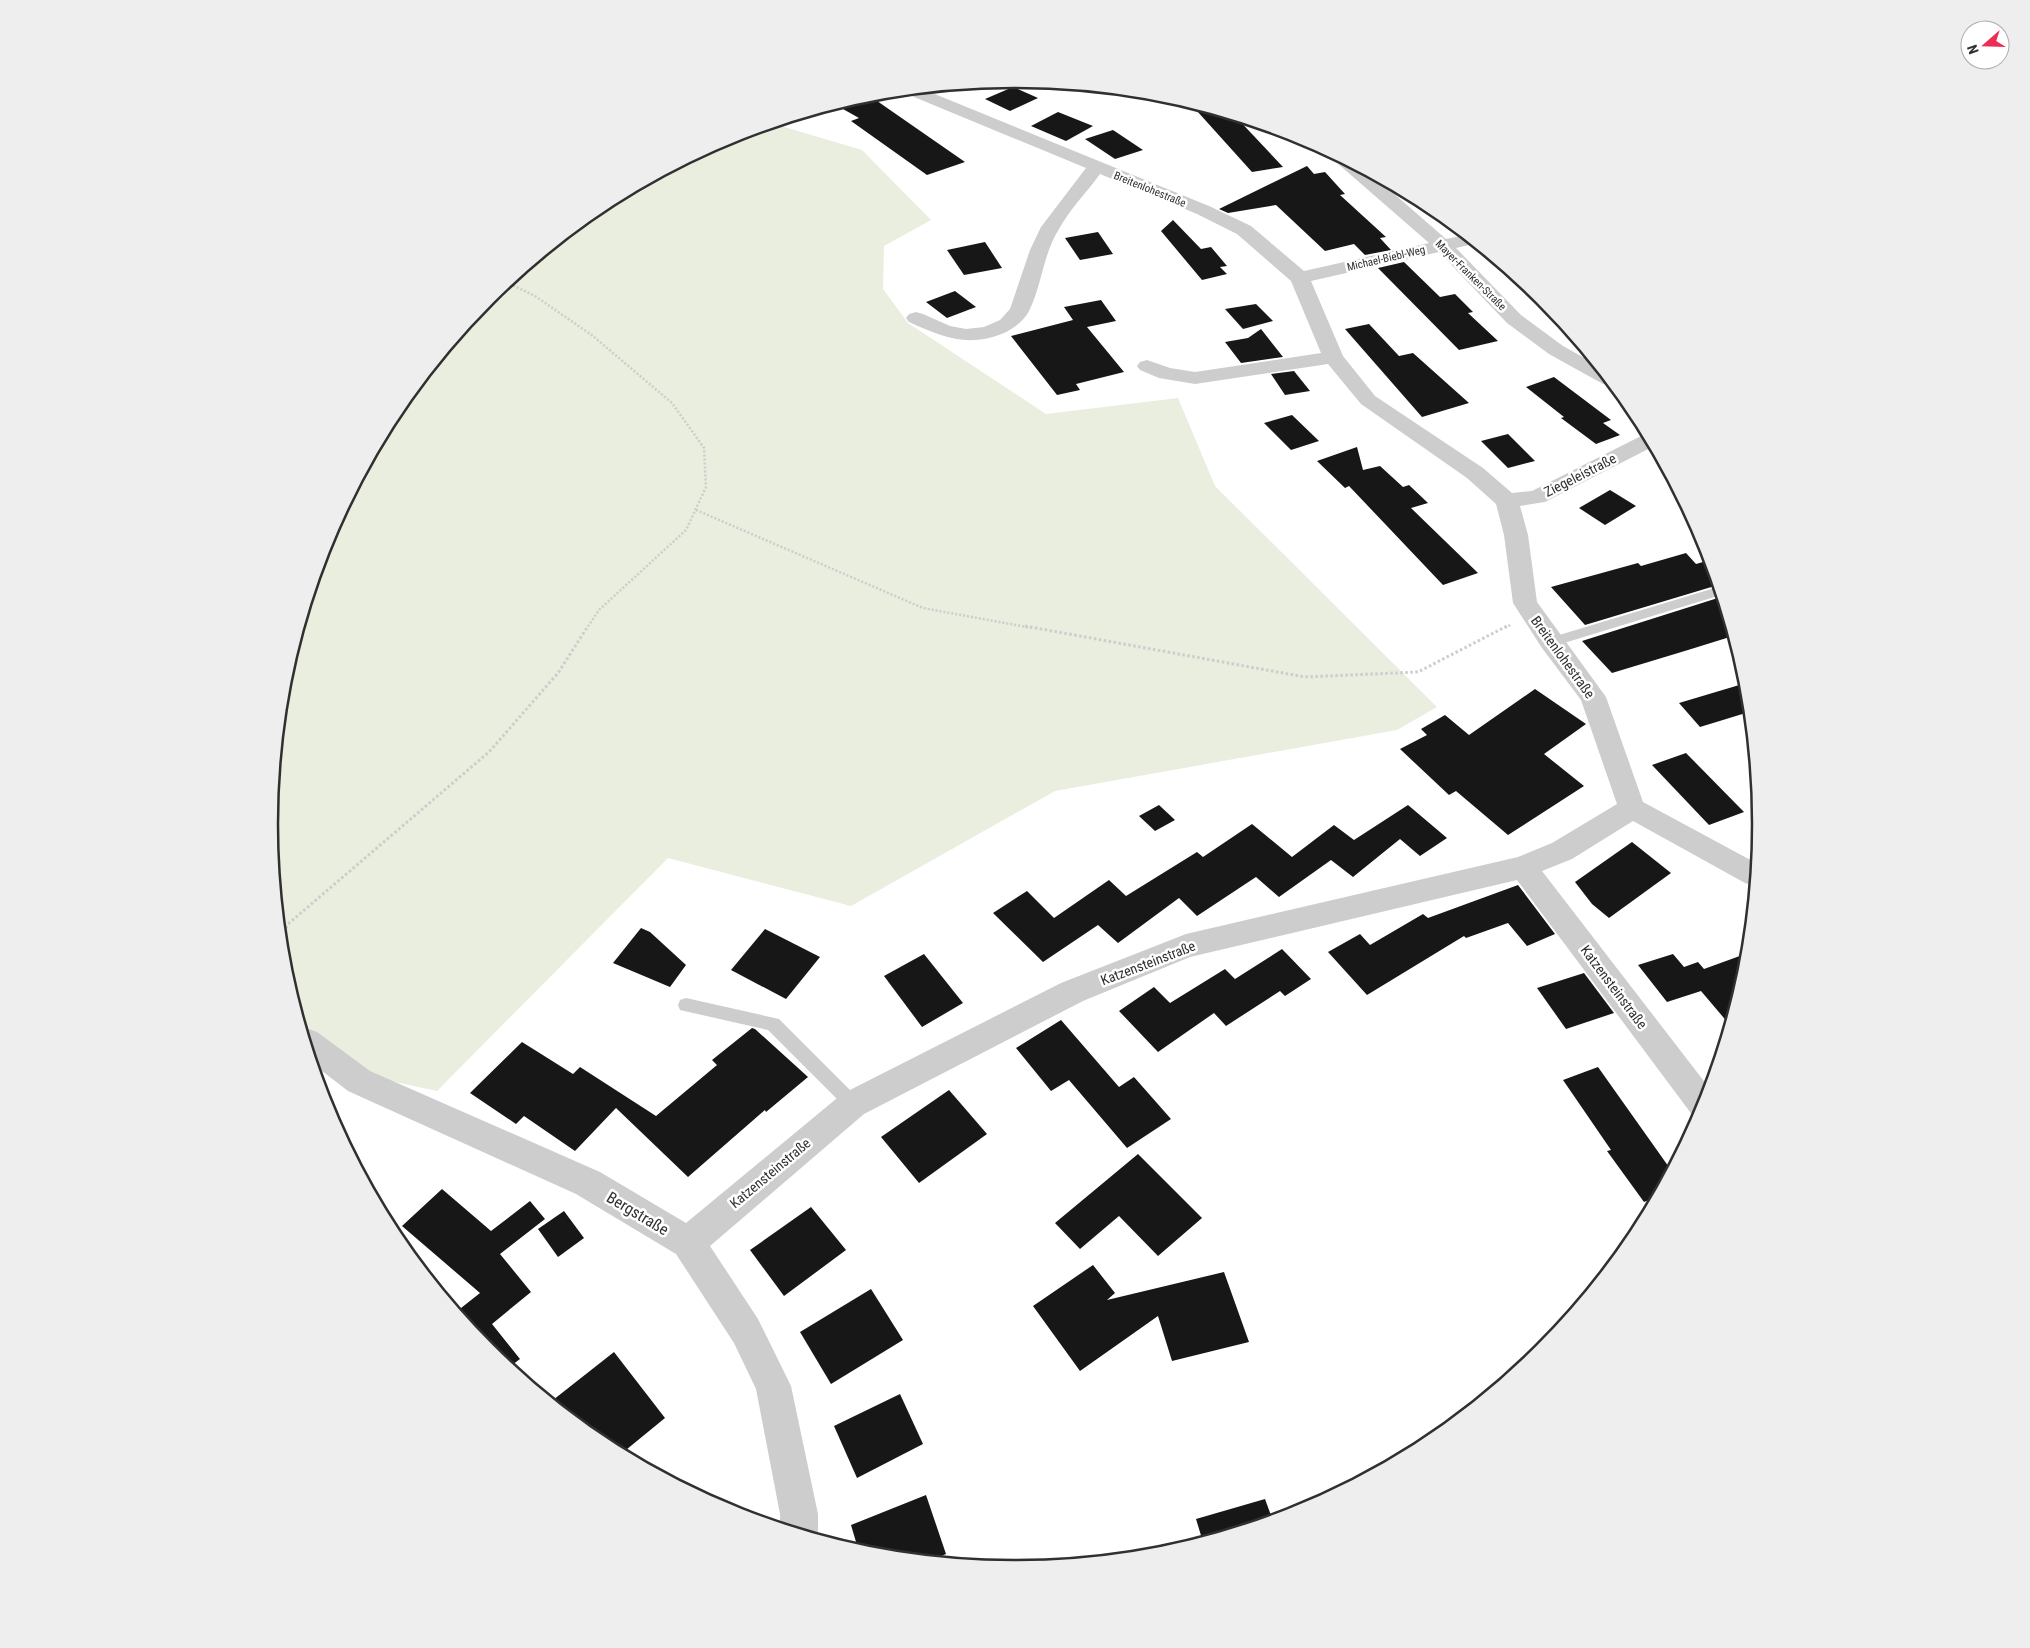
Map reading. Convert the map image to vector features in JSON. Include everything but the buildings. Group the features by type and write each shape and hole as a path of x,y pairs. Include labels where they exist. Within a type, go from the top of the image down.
{"street":[{"name":"Breitenlohestraße","path":"920,94 1096,168 1203,210 1244,230 1300,278 1333,357 1368,400 1475,473 1507,501 1516,535 1525,603 1551,642 1593,696 1632,808"},
{"path":"916,318 945,331 966,335 988,332 1007,324 1019,311 1039,250 1050,227 1096,168"},
{"name":"Mayer-Franken-Straße","path":"1359,173 1442,245 1514,319 1556,350 1596,372"},
{"name":"Michael-Biebl-Weg","path":"1300,278 1464,241"},
{"path":"1147,366 1166,374 1195,378 1333,357"},
{"name":"Ziegeleistraße","path":"1507,501 1537,497 1644,442"},
{"path":"1632,808 1750,871"},
{"name":"Katzensteinstraße","path":"688,1243 853,1104 1072,992 1186,946 1523,867 1562,851 1632,808"},
{"name":"Katzensteinstraße","path":"1523,867 1698,1098"},
{"name":"Bergstraße","path":"314,1047 359,1080 588,1184 688,1243 746,1331 773,1386 799,1514 799,1527"}],"lane":[{"path":"1551,642 1714,593"},
{"path":"686,1005 773,1024 853,1104"}],"path":[{"path":"286,927 489,752 558,673 599,610 686,530 706,487 704,448 672,404 593,336 535,296 513,285"},
{"path":"696,510 923,608 1305,677 1418,672 1532,613"}],"green space":[{"path":"781,126 862,150 931,220 884,246 883,289 908,323 1046,414 1178,398 1215,486 1437,707 1397,730 1055,791 851,906 668,858 437,1091 320,1065 304,1015 293,968 285,920 278,824 285,728 293,680 304,633 318,587 354,498 377,456 403,415 461,338 529,270 606,212 647,186 689,163 733,144"}]}
